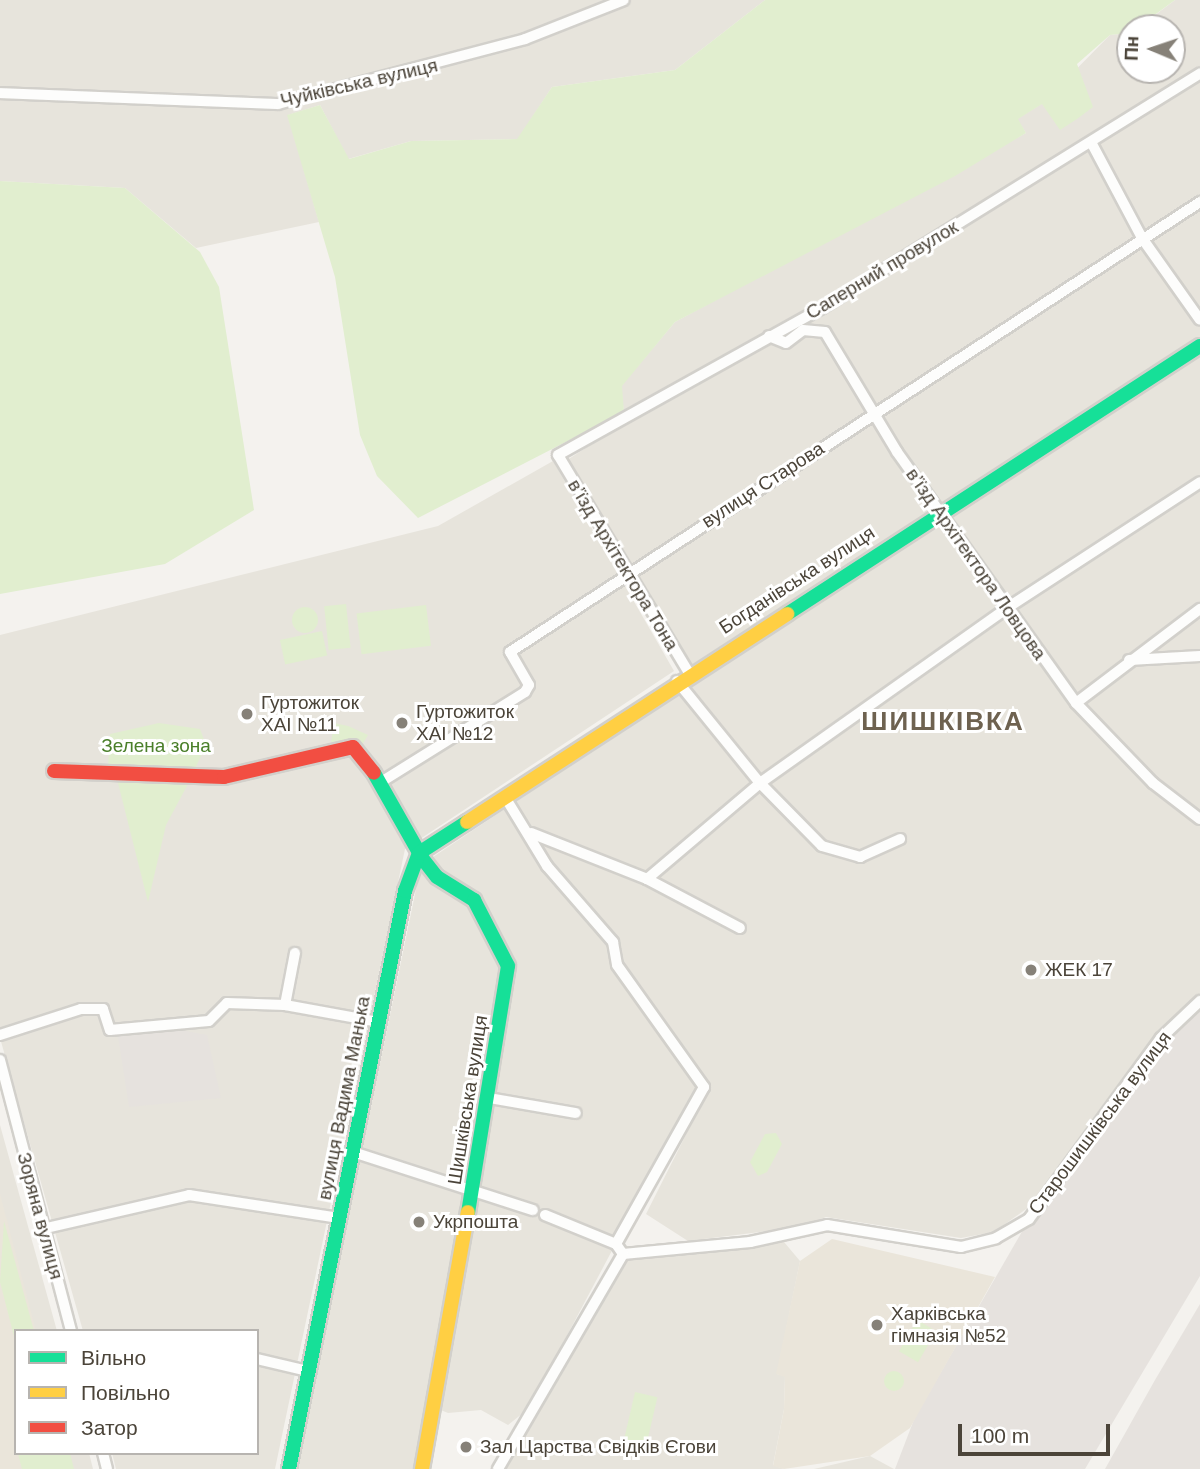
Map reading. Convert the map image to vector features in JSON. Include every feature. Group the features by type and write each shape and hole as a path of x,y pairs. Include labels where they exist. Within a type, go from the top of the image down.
{"main road":[{"name":"Богданівська вулиця","path":"419,853 937,511 1200,346"},
{"path":"54,771 225,777 337,747 360,751 381,782 419,853"},
{"name":"вулиця Вадима Манька","path":"289,1469 379,1022 419,853"},
{"name":"Шишківська вулиця","path":"419,853 437,877 474,901 505,950 489,1098 422,1469"}],"street":[{"name":"Чуйківська вулиця","path":"0,93 278,103 525,39 624,0"},
{"name":"Саперний провулок","path":"558,455 769,336 1200,74"},
{"path":"1091,142 1142,238 1200,320"},
{"name":"вулиця Старова","path":"381,782 411,767 431,745 521,696 529,685 510,652 627,573 1200,202"},
{"name":"в’їзд Архітектора Ловцова","path":"769,336 786,343 803,330 825,332 873,414 1004,610 1076,703 1153,783 1200,819"},
{"name":"в’їзд Архітектора Тона","path":"558,455 627,573 683,677 760,783 822,846 840,854 860,857 900,839"},
{"path":"647,879 760,783 1004,610 1200,482"},
{"path":"1076,703 1129,660 1200,609"},
{"path":"1129,660 1200,656"},
{"path":"498,1469 620,1249 704,1087 617,965 613,942 547,866 531,833 505,797"},
{"path":"531,833 647,879 740,928"},
{"path":"285,1005 295,953"},
{"name":"Старошишківська вулиця","path":"620,1249 750,1242 827,1225 961,1247 996,1238 1028,1219 1161,1038 1200,1001"},
{"path":"0,1035 81,1009 103,1009 110,1030 209,1021 227,1003 285,1005 379,1022"},
{"name":"Зоряна вулиця","path":"0,1060 42,1229 70,1329"},
{"path":"489,1098 576,1113"},
{"path":"353,1152 473,1193 533,1210"},
{"path":"42,1229 189,1195 339,1218"},
{"path":"545,1215 620,1249"},
{"path":"259,1359 308,1371"}],"shaded area":[{"path":"0,0 765,0 675,70 552,87 518,139 411,141 348,159 320,105 288,115 319,222 196,248 125,188 0,181"},
{"path":"1175,0 1200,0 1200,338 692,666 567,460 625,423 621,386 675,322 1026,133 1017,119 1043,103 1110,35 1116,34 1116,84 1186,84 1186,14 1156,14"},
{"path":"1200,352 1200,652 1130,656 1076,698 943,514"},
{"path":"553,461 674,671 405,849 275,1469 116,1469 112,1455 259,1455 259,1329 82,1329 0,1038 0,635 438,526"},
{"path":"938,519 1074,707 1131,665 1200,662 1200,998 1167,1027 1029,1207 994,1232 961,1238 826,1217 801,1227 688,1241 646,1214 710,1087 704,1077 528,1409 508,1425 481,1410 448,1413 431,1406 418,1469 296,1469 421,865"},
{"path":"1200,1005 1200,1276 1085,1469 895,1469 915,1417 1027,1223 1163,1041"},
{"path":"176,1029 207,1035 221,1098 129,1107 118,1036"},
{"path":"0,1125 56,1329 14,1329 14,1455 90,1455 93,1469 0,1469"},
{"path":"0,1194 35,1329 14,1329 14,1455 68,1455 72,1469 0,1469"},
{"name":"Харківська гімназія №52","path":"832,1239 995,1277 910,1428 870,1456 784,1469 773,1466 784,1409 785,1377 776,1374 800,1261"},
{"path":"784,1242 800,1261 777,1374 785,1376 784,1409 773,1465 784,1469 499,1469 624,1260"},
{"path":"1200,1304 1200,1469 1105,1469 1155,1380"},
{"path":"870,1456 894,1469 814,1469"}],"green space":[{"path":"765,0 1175,0 1156,14 1116,14 1116,34 1110,35 1077,64 1093,107 1077,119 1060,130 1042,104 1018,119 1026,133 955,176 675,322 622,386 624,412 418,518 377,476 360,435 335,277 287,115 320,105 349,159 411,141 517,139 552,87 675,70"},
{"path":"0,181 125,188 200,252 219,287 254,510 165,564 0,594"},
{"path":"346,604 351,648 329,650 324,606"},
{"path":"426,605 431,646 362,654 357,614"},
{"path":"305,607 314,611 318,620 314,629 305,633 296,629 292,620 296,611"},
{"path":"322,631 327,655 285,664 280,640"},
{"name":"Зелена зона","path":"159,723 200,729 206,745 195,769 108,768 110,734"},
{"path":"334,723 368,735 362,745 331,742"},
{"path":"117,779 188,784 166,825 148,902"},
{"path":"776,1133 782,1144 767,1172 758,1176 750,1162 765,1134"},
{"path":"4,1221 33,1329 14,1329 14,1336 0,1282"},
{"path":"917,1320 936,1331 918,1362 899,1351"},
{"path":"894,1371 901,1374 904,1381 901,1388 894,1391 887,1388 884,1381 887,1374"},
{"path":"635,1392 657,1397 646,1447 624,1442"},
{"path":"18,1455 70,1455 74,1469 22,1469"}],"traffic: fast":[{"path":"787,614 1200,346"},
{"path":"374,773 422,858 437,877 474,900 508,966 468,1212"},
{"path":"289,1469 405,891 419,853 467,822"}],"traffic: slow":[{"path":"467,822 787,614"},
{"path":"422,1469 468,1212"}],"traffic: jam":[{"path":"54,771 224,777 353,747 374,773"}],"place":[{"name":"Гуртожиток ХАІ №11","path":"247,714"},
{"name":"Гуртожиток ХАІ №12","path":"402,723"},
{"name":"ЖЕК 17","path":"1031,970"},
{"name":"Укрпошта","path":"419,1222"},
{"name":"Харківська гімназія №52","path":"877,1325"},
{"name":"Зал Царства Свідків Єгови","path":"466,1447"}],"district":[{"name":"ШИШКІВКА","path":"943,722"}]}
